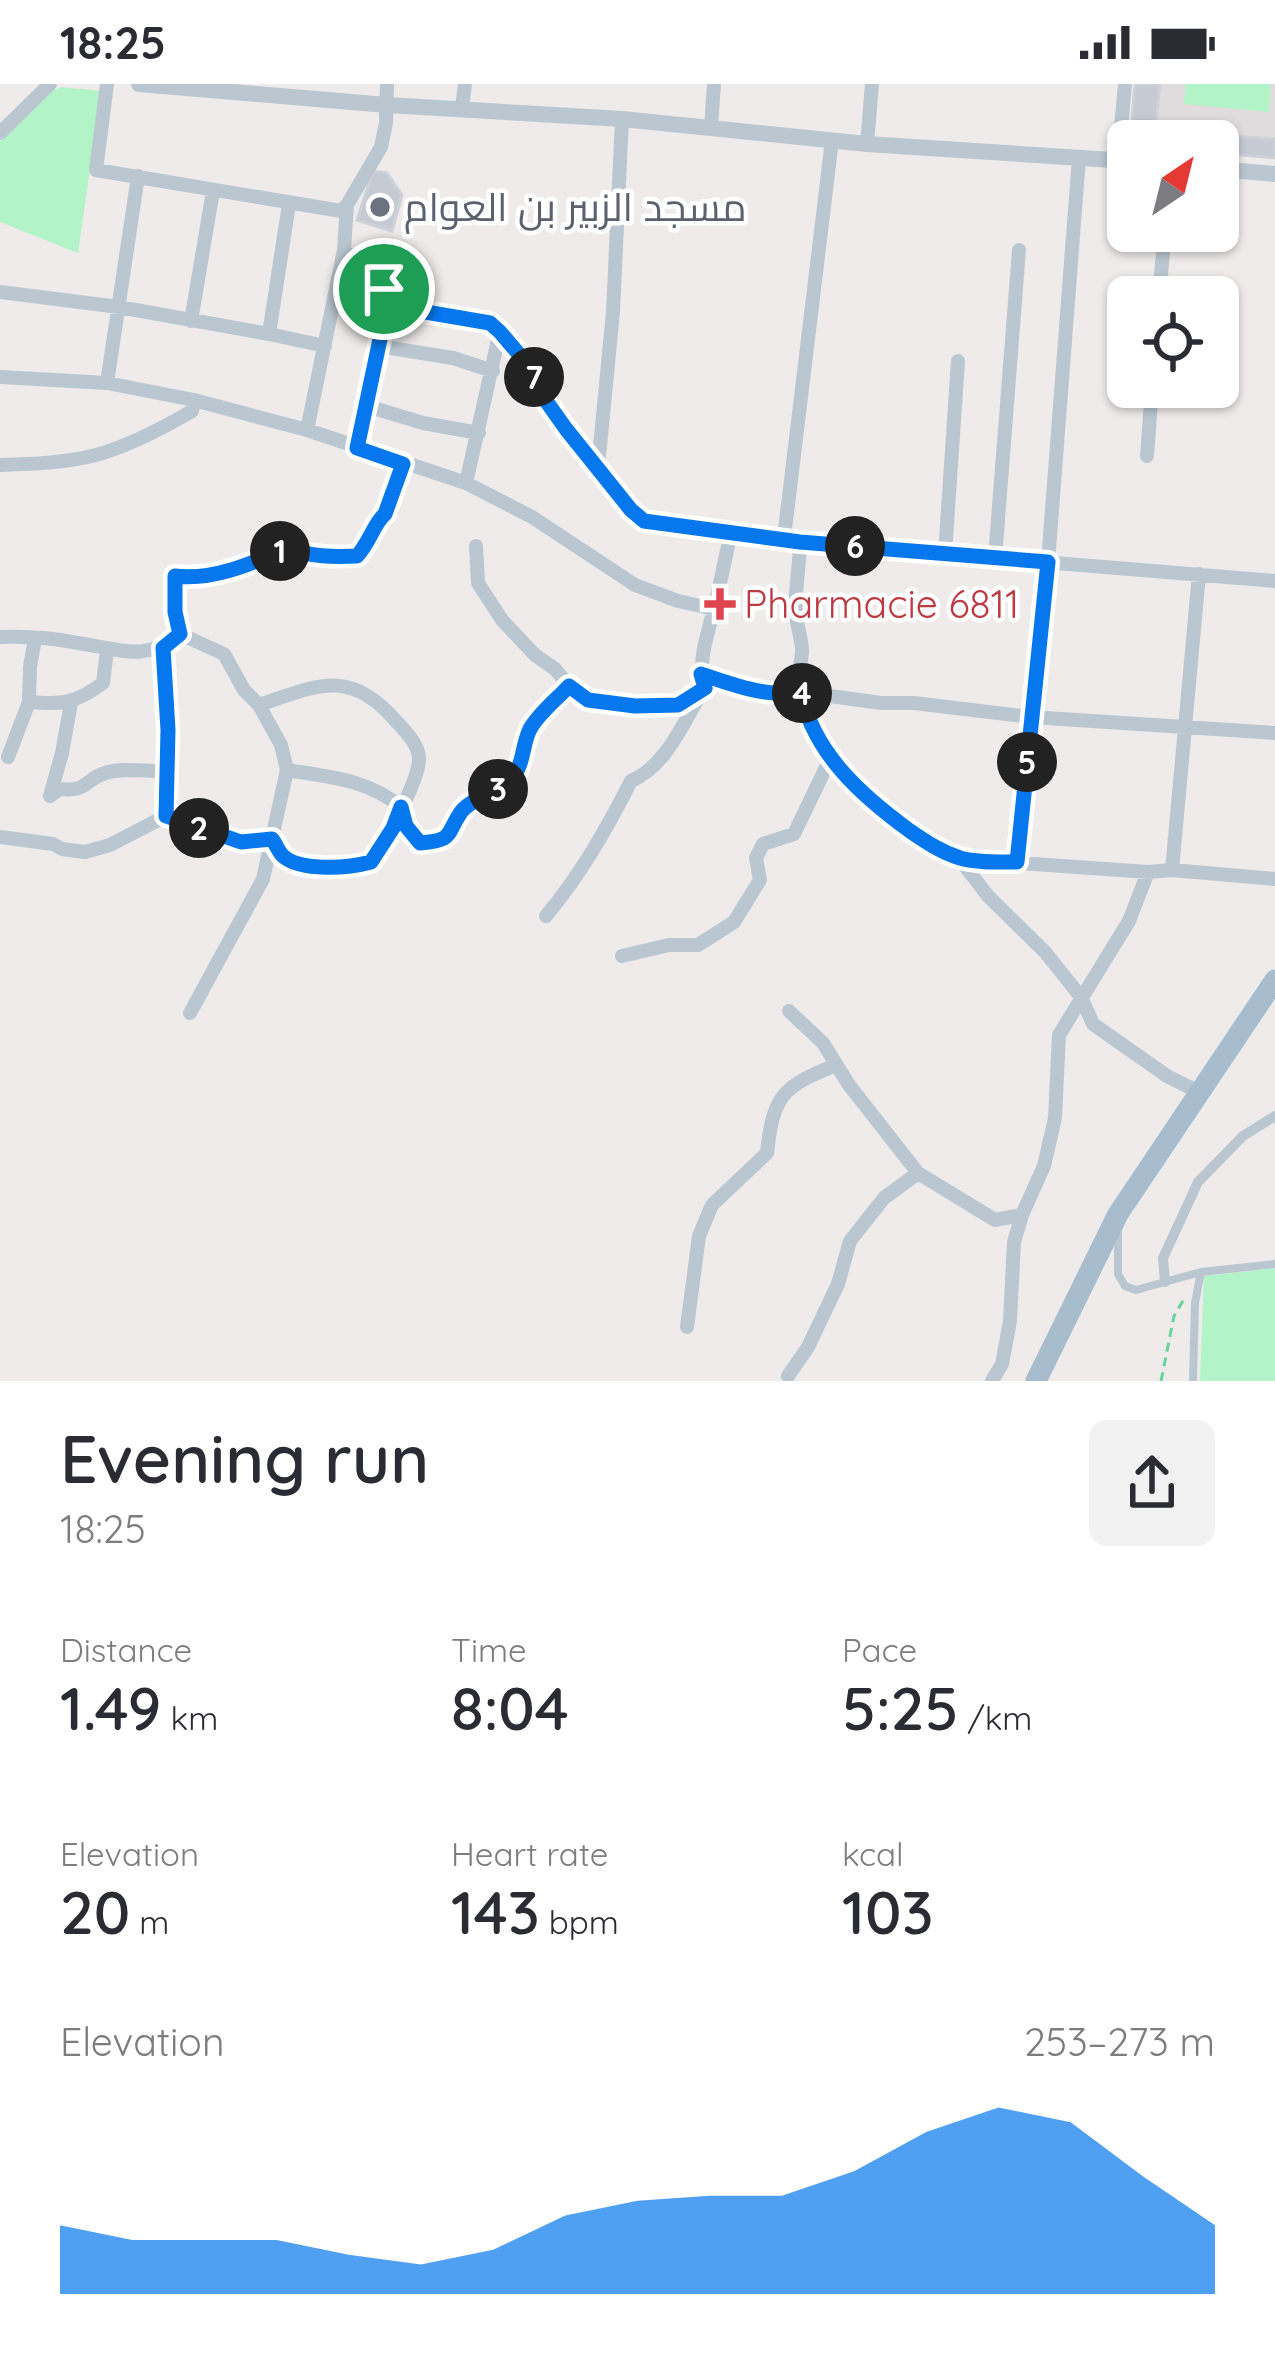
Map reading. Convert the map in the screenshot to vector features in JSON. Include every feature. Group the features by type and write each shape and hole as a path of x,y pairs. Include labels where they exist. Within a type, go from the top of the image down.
{"main road":[{"path":"1036,1381 1118,1214 1275,980"}],"street":[{"path":"0,133 50,84"},
{"path":"107,84 96,170 341,212 381,147 387,84"},
{"path":"139,84 1107,160"},
{"path":"462,108 465,84"},
{"path":"711,128 714,84"},
{"path":"866,144 872,84"},
{"path":"1124,120 1125,84"},
{"path":"598,467 614,312 622,119"},
{"path":"832,140 792,540 802,647 799,679 804,706 819,739 866,797 933,847 958,857 1275,879"},
{"path":"1017,862 1048,562 1079,158"},
{"path":"1239,171 1275,174"},
{"path":"106,383 138,176"},
{"path":"191,321 213,191"},
{"path":"268,334 289,204"},
{"path":"307,430 344,250 347,206"},
{"path":"344,250 414,310 490,323 500,332 523,359 558,418 644,521 792,540 1275,581"},
{"path":"995,558 1018,250"},
{"path":"357,448 386,311 384,289"},
{"path":"0,292 119,307 325,346"},
{"path":"466,483 500,332"},
{"path":"378,346 454,358 493,371"},
{"path":"945,554 958,361"},
{"path":"0,377 106,383 307,430 466,483 532,517 635,586 713,609"},
{"path":"0,464 98,454 178,419 192,411 194,400"},
{"path":"367,406 479,434"},
{"path":"1147,456 1150,408"},
{"path":"180,634 175,576 232,570 288,548 318,556 357,556 385,514 403,464"},
{"path":"545,916 582,871 631,781 648,773 667,750 703,681 703,643 731,533"},
{"path":"476,546 478,584 489,602 515,636 588,700 678,705 703,681"},
{"path":"1172,869 1198,574"},
{"path":"0,637 138,652 163,648 180,634"},
{"path":"180,634 224,654 281,745 287,770 262,879 190,1012"},
{"path":"8,757 29,702 35,638"},
{"path":"163,648 166,816"},
{"path":"29,702 71,703 104,683 107,650"},
{"path":"703,681 881,704 1275,733"},
{"path":"259,705 343,684 380,702 418,751 419,763 393,828 371,862 348,868 303,866 285,858 272,839"},
{"path":"287,770 368,785 401,807 406,826 420,843 441,842 463,808 509,782 523,762 524,742 534,722 569,686"},
{"path":"71,703 50,796 60,789 91,784 104,773 166,771"},
{"path":"622,956 669,945 698,945 734,922 760,880 756,858 763,844 794,833 831,757"},
{"path":"0,837 85,852 110,845 166,816 241,842 272,839"},
{"path":"958,857 988,896 1045,952 1081,998 1093,1024 1167,1076 1199,1092"},
{"path":"992,1381 1002,1364 1010,1321 1014,1242 1044,1166 1055,1118 1059,1035 1129,921 1148,872"},
{"path":"789,1011 823,1043 918,1173 995,1220 1022,1215"},
{"path":"687,1327 699,1236 712,1205 767,1153 770,1118 793,1083 836,1065"},
{"path":"1165,1282 1163,1258 1198,1182 1244,1136 1275,1116"},
{"path":"788,1376 808,1347 838,1284 850,1241 884,1198 918,1173"}],"lane":[{"path":"1118,1214 1118,1274 1125,1286 1136,1290 1201,1272 1275,1264"},
{"path":"1193,1381 1195,1303 1201,1272"}],"path":[{"path":"1161,1381 1174,1316 1201,1272"}],"shaded area":[{"path":"1135,84 1275,84 1275,158 1239,155 1239,120 1132,120"}],"green space":[{"path":"1186,84 1271,84 1269,112 1184,104"},
{"path":"53,90 101,91 78,253 0,222 0,142"},
{"path":"1275,1268 1275,1381 1200,1381 1204,1276"}],"building":[{"path":"1135,84 1160,84 1156,120 1132,120"},
{"path":"1239,137 1275,139 1275,158 1239,155"},
{"name":"مسجد الزبير بن العوام","path":"373,171 387,173 402,195 392,231 357,220"}],"place":[{"name":"مسجد الزبير بن العوام","path":"380,207"},
{"name":"Pharmacie 6811","path":"720,604"}],"route":[{"path":"384,289 414,310 490,323 512,343 566,429 644,521 800,542 1048,562 1017,862 958,857 933,847 866,797 819,739 801,692 764,692 701,674 705,688 678,705 588,700 569,686 534,722 524,742 523,762 509,782 463,808 441,842 420,843 406,826 401,807 371,862 348,868 303,866 285,858 272,839 241,842 166,816 163,648 180,634 175,576 232,570 288,548 318,556 357,556 385,514 403,464 357,448 386,311 384,289"}]}
